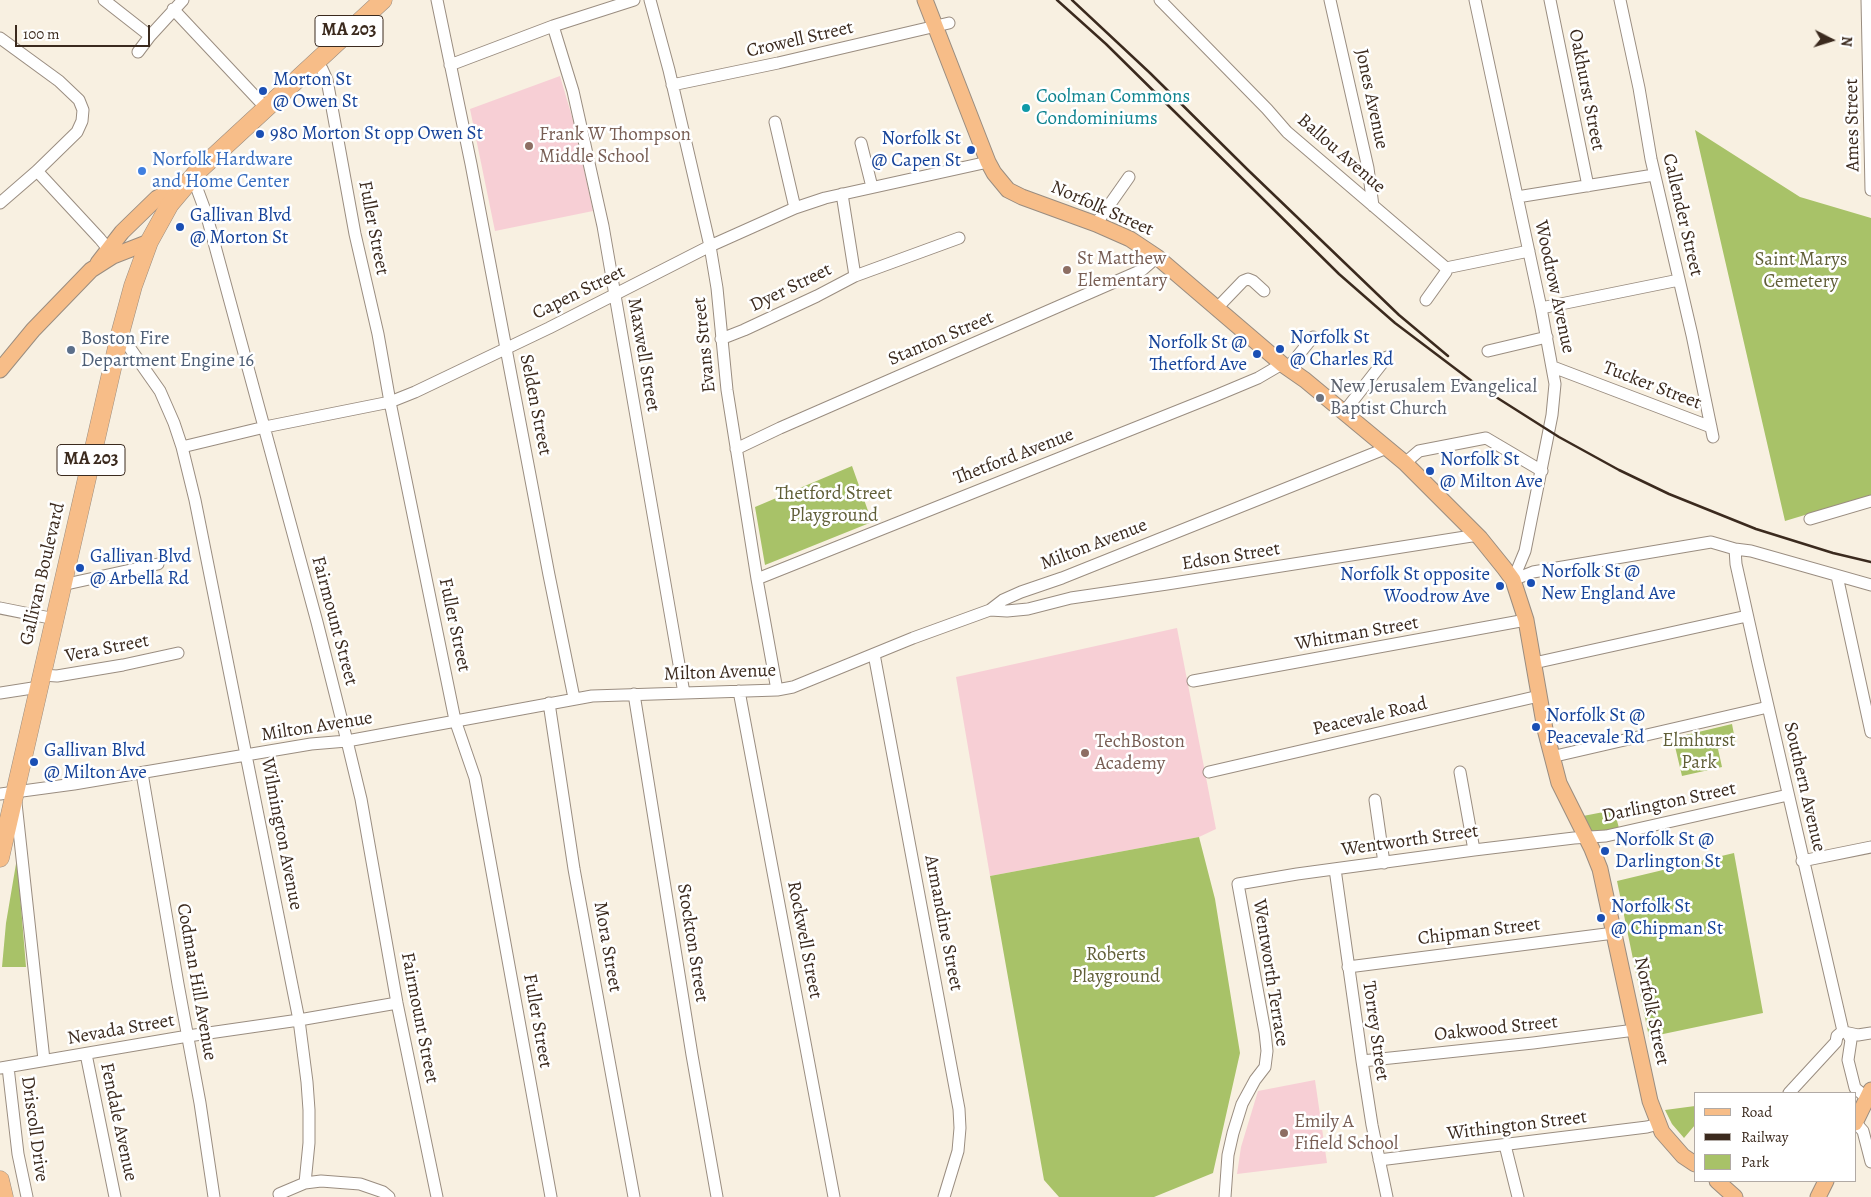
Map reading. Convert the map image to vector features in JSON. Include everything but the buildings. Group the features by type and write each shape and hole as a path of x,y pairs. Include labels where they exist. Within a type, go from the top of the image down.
{"highway":[{"name":"MA 203","path":"149,242 166,210 192,182 266,108 382,0"},
{"name":"Gallivan Boulevard","path":"0,858 8,793 40,681 120,334 133,286 149,242"},
{"path":"0,1180 4,1197"}],"main road":[{"name":"Norfolk Street","path":"925,0 942,24 988,162 994,174 1008,190 1130,239 1157,257 1285,366 1405,463 1478,535 1499,559 1513,580 1526,620 1551,757 1559,783 1587,838 1600,869 1650,1102 1658,1124 1669,1141 1694,1163"},
{"path":"0,370 33,330 110,253 125,229 157,198 192,182"},
{"path":"110,253 149,242"},
{"path":"1856,1121 1869,1094"},
{"path":"1818,1197 1826,1182"}],"street":[{"path":"104,0 150,36"},
{"path":"138,52 173,9 183,0"},
{"name":"Selden Street","path":"437,0 472,164 574,698"},
{"path":"450,65 554,26 634,0"},
{"name":"Evans Street","path":"650,0 710,246 727,390 777,690"},
{"name":"Ballou Avenue","path":"1160,0 1267,109 1287,132 1446,268"},
{"name":"Jones Avenue","path":"1330,0 1368,168 1373,206"},
{"name":"Woodrow Avenue","path":"1475,0 1553,367 1554,398 1542,471 1525,551 1513,580"},
{"name":"Oakhurst Street","path":"1550,0 1588,186"},
{"name":"Callender Street","path":"1620,0 1654,175 1712,432"},
{"name":"Ames Street","path":"1867,0 1871,190"},
{"path":"173,9 266,108"},
{"name":"Crowell Street","path":"672,85 778,63 942,24"},
{"name":"Maxwell Street","path":"554,26 573,92 589,160 615,295 684,692"},
{"path":"0,38 59,81 82,105 82,121 77,132 37,171 0,203"},
{"name":"Fuller Street","path":"316,62 327,80 355,234 378,334 390,402 455,720 475,778 551,1197"},
{"path":"775,122 795,208"},
{"path":"861,143 872,187"},
{"name":"Capen Street","path":"182,447 390,402 415,392 615,295 710,246 795,208 842,194 988,162"},
{"path":"37,171 100,239 110,253"},
{"path":"1517,197 1654,175"},
{"path":"1096,224 1129,177"},
{"name":"Fairmount Street","path":"192,182 206,213 347,740 361,799 397,1003 437,1197"},
{"name":"Dyer Street","path":"721,338 744,330 822,294 855,276 842,194"},
{"path":"855,276 959,238"},
{"path":"1426,300 1446,272 1446,268 1529,251"},
{"name":"Stanton Street","path":"736,449 1142,270 1157,257"},
{"path":"1218,308 1243,281 1248,279 1264,291"},
{"path":"1541,308 1678,280"},
{"name":"Wilmington Avenue","path":"120,334 160,391 182,447 195,500 248,756 299,1020 307,1082 309,1143 305,1183"},
{"path":"1285,366 1313,337"},
{"path":"1488,351 1547,337"},
{"path":"1344,412 1387,357"},
{"name":"Thetford Avenue","path":"757,579 1215,396 1285,366"},
{"name":"Tucker Street","path":"1553,367 1712,432"},
{"path":"1405,463 1419,451 1486,438 1542,471"},
{"name":"Milton Avenue","path":"8,793 248,756 311,744 347,740 574,698 684,692 777,690 793,687 970,616 990,610 1003,600 1021,592 1062,578 1386,448"},
{"path":"1810,519 1871,501"},
{"name":"Edson Street","path":"990,610 1028,609 1071,598 1478,535"},
{"path":"1513,580 1533,572 1711,542 1735,549 1751,551 1871,585"},
{"name":"Southern Avenue","path":"1735,549 1736,564 1747,616 1802,861 1846,1033 1851,1040 1848,1060 1855,1088 1869,1094"},
{"path":"62,585 158,564"},
{"path":"1837,576 1871,732"},
{"path":"1044,583 1052,588 1054,593 1050,604"},
{"path":"1021,592 1019,603 1028,609"},
{"path":"0,608 55,619"},
{"path":"1534,663 1747,616"},
{"name":"Whitman Street","path":"1194,681 1526,620"},
{"name":"Vera Street","path":"0,693 56,676 123,665 178,652"},
{"name":"Armandine Street","path":"874,654 959,1109 958,1151 944,1197"},
{"name":"Rockwell Street","path":"739,691 834,1197"},
{"name":"Stockton Street","path":"634,694 690,1045 717,1197"},
{"name":"Peacevale Road","path":"1209,772 1539,696"},
{"name":"Mora Street","path":"549,703 574,869 634,1197"},
{"path":"1551,757 1768,708"},
{"path":"1460,772 1474,850"},
{"name":"Codman Hill Avenue","path":"142,773 214,1197"},
{"path":"8,793 44,1060"},
{"name":"Darlington Street","path":"1587,838 1606,836 1788,795"},
{"path":"1374,800 1384,863"},
{"name":"Wentworth Street","path":"1238,884 1474,850 1587,838"},
{"path":"1802,861 1871,847"},
{"name":"Torrey Street","path":"1335,869 1362,1061 1386,1197"},
{"name":"Wentworth Terrace","path":"1225,1197 1228,1155 1233,1133 1242,1104 1255,1080 1265,1067 1267,1052 1238,884"},
{"name":"Chipman Street","path":"1348,967 1614,933"},
{"name":"Nevada Street","path":"4,1067 397,1003"},
{"name":"Oakwood Street","path":"1362,1061 1533,1044 1635,1030"},
{"path":"1790,1092 1836,1042 1837,1036 1846,1033 1871,1033"},
{"name":"Southern Avenue","path":"1836,1042 1838,1048 1848,1060"},
{"name":"Fendale Avenue","path":"86,1054 115,1197"},
{"name":"Driscoll Drive","path":"4,1067 26,1197"},
{"name":"Withington Street","path":"1379,1160 1647,1127 1658,1124"},
{"path":"1856,1124 1863,1131 1871,1162"},
{"path":"1505,1145 1518,1197"},
{"path":"279,1194 305,1183 321,1181 360,1184 383,1192 389,1197"},
{"path":"1225,1197 1230,1197"}],"shaded area":[{"name":"Frank W Thompson Middle School","path":"560,76 575,127 593,211 495,231 470,109"},
{"name":"TechBoston Academy","path":"1177,628 1216,829 1199,837 990,876 956,677"},
{"name":"Emily A Fifield School","path":"1315,1080 1327,1163 1237,1174 1241,1147 1258,1091"}],"green space":[{"name":"Saint Marys Cemetery","path":"1695,130 1800,197 1871,218 1871,495 1785,521"},
{"name":"Thetford Street Playground","path":"852,466 872,522 765,565 755,507"},
{"name":"Elmhurst Park","path":"1732,724 1736,745 1718,749 1722,767 1682,776 1673,738"},
{"path":"1614,810 1619,828 1592,833 1583,816"},
{"name":"Roberts Playground","path":"1199,837 1215,899 1240,1053 1213,1173 1154,1197 1059,1197 1044,1180 990,876"},
{"path":"1734,853 1763,1013 1649,1037 1617,881"},
{"path":"17,858 26,967 2,967 6,923"},
{"path":"1694,1106 1694,1126 1684,1138 1672,1124 1665,1110"}],"railway":[{"path":"1057,0 1106,44 1339,274 1395,323 1477,385 1559,437 1619,470 1669,494 1756,529 1833,553 1871,562"},
{"path":"1072,0 1150,73 1399,315 1448,356"}],"place":[{"name":"Morton St @ Owen St","path":"263,91"},
{"name":"Coolman Commons Condominiums","path":"1026,108"},
{"name":"980 Morton St opp Owen St","path":"260,134"},
{"name":"Frank W Thompson Middle School","path":"529,146"},
{"name":"Norfolk St @ Capen St","path":"971,150"},
{"name":"Norfolk Hardware and Home Center","path":"142,171"},
{"name":"Gallivan Blvd @ Morton St","path":"180,227"},
{"name":"St Matthew Elementary","path":"1067,270"},
{"name":"Norfolk St @ Charles Rd","path":"1280,349"},
{"name":"Boston Fire Department Engine 16","path":"71,350"},
{"name":"Norfolk St @ Thetford Ave","path":"1257,354"},
{"name":"New Jerusalem Evangelical Baptist Church","path":"1320,398"},
{"name":"Norfolk St @ Milton Ave","path":"1430,471"},
{"name":"Gallivan Blvd @ Arbella Rd","path":"80,568"},
{"name":"Norfolk St @ New England Ave","path":"1531,583"},
{"name":"Norfolk St opposite Woodrow Ave","path":"1500,586"},
{"name":"Norfolk St @ Peacevale Rd","path":"1536,727"},
{"name":"TechBoston Academy","path":"1085,753"},
{"name":"Gallivan Blvd @ Milton Ave","path":"34,762"},
{"name":"Norfolk St @ Darlington St","path":"1605,851"},
{"name":"Norfolk St @ Chipman St","path":"1601,918"},
{"name":"Emily A Fifield School","path":"1284,1133"}]}
